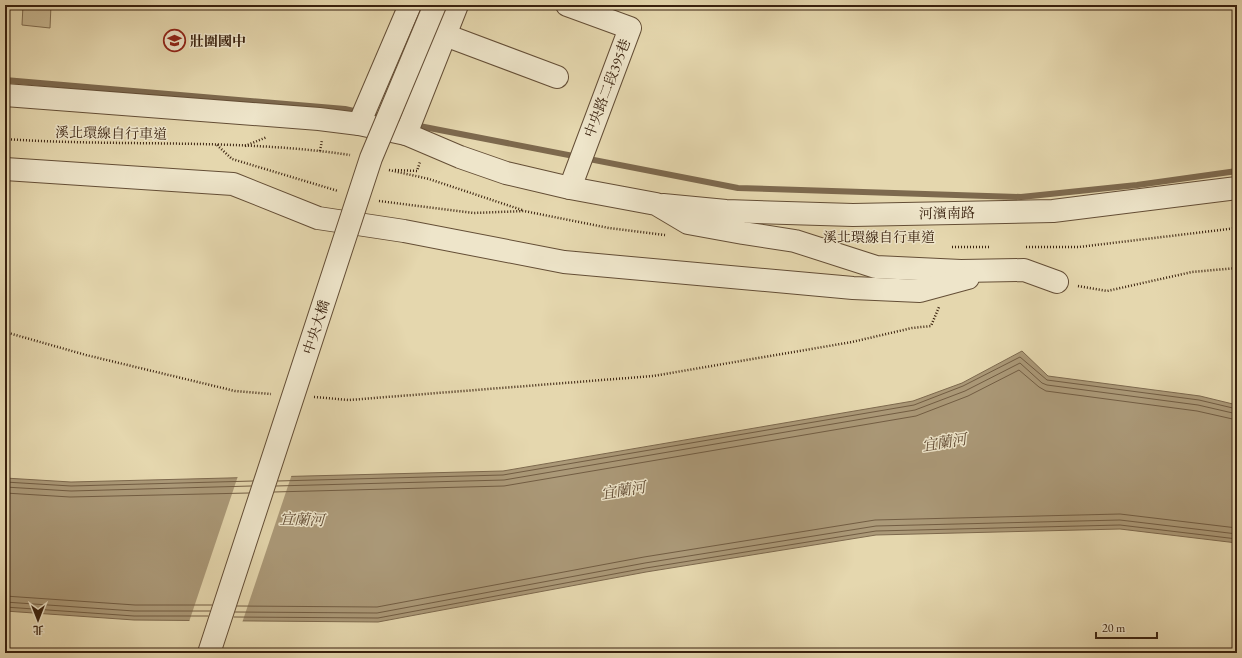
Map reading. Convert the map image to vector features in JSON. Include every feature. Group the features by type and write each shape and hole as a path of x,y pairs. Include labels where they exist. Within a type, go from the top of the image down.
{"street":[{"path":"359,124 410,5"},
{"name":"中央大橋","path":"209,653 371,158 435,5"},
{"path":"406,134 457,5"},
{"name":"中央路二段395巷","path":"570,188 630,28 579,7"},
{"path":"445,35 557,77"},
{"name":"河濱南路","path":"5,95 319,119 359,124 406,134 460,157 506,173 570,188 656,204 726,211 853,215 1053,211 1237,188"},
{"path":"5,169 233,184 318,218 404,231 564,262 853,288 920,291 996,270"},
{"path":"656,204 688,223 795,241 876,268 961,271 1024,270 1057,282"}],"path":[{"name":"溪北環線自行車道","path":"5,139 49,142 217,144 320,151 354,156"},
{"path":"427,143 416,171 388,170 429,179 524,211 609,228 670,236"},
{"path":"1024,247 1079,247 1237,228"},
{"name":"溪北環線自行車道","path":"945,247 992,247"},
{"path":"1057,282 1107,291 1192,272 1237,268"},
{"path":"311,397 349,400 653,376 852,342 912,328 931,326 940,305 940,285"},
{"path":"5,332 86,355 235,391 273,394"}],"shaded area":[{"path":"23,5 51,5 50,28 22,25"}],"water":[{"name":"宜蘭河","path":"1022,351 1048,376 1200,396 1237,405 1237,543 1120,529 876,535 646,572 378,622 134,620 5,611 5,478 71,482 503,471 913,401 962,383"}],"pier":[{"path":"292,474 242,623 189,622 238,476"}],"waterway":[{"path":"5,80 345,109 384,118"},
{"path":"414,125 738,188 1021,197 1137,185 1237,171"}],"place":[{"name":"壯圍國中","path":"175,41"}]}
